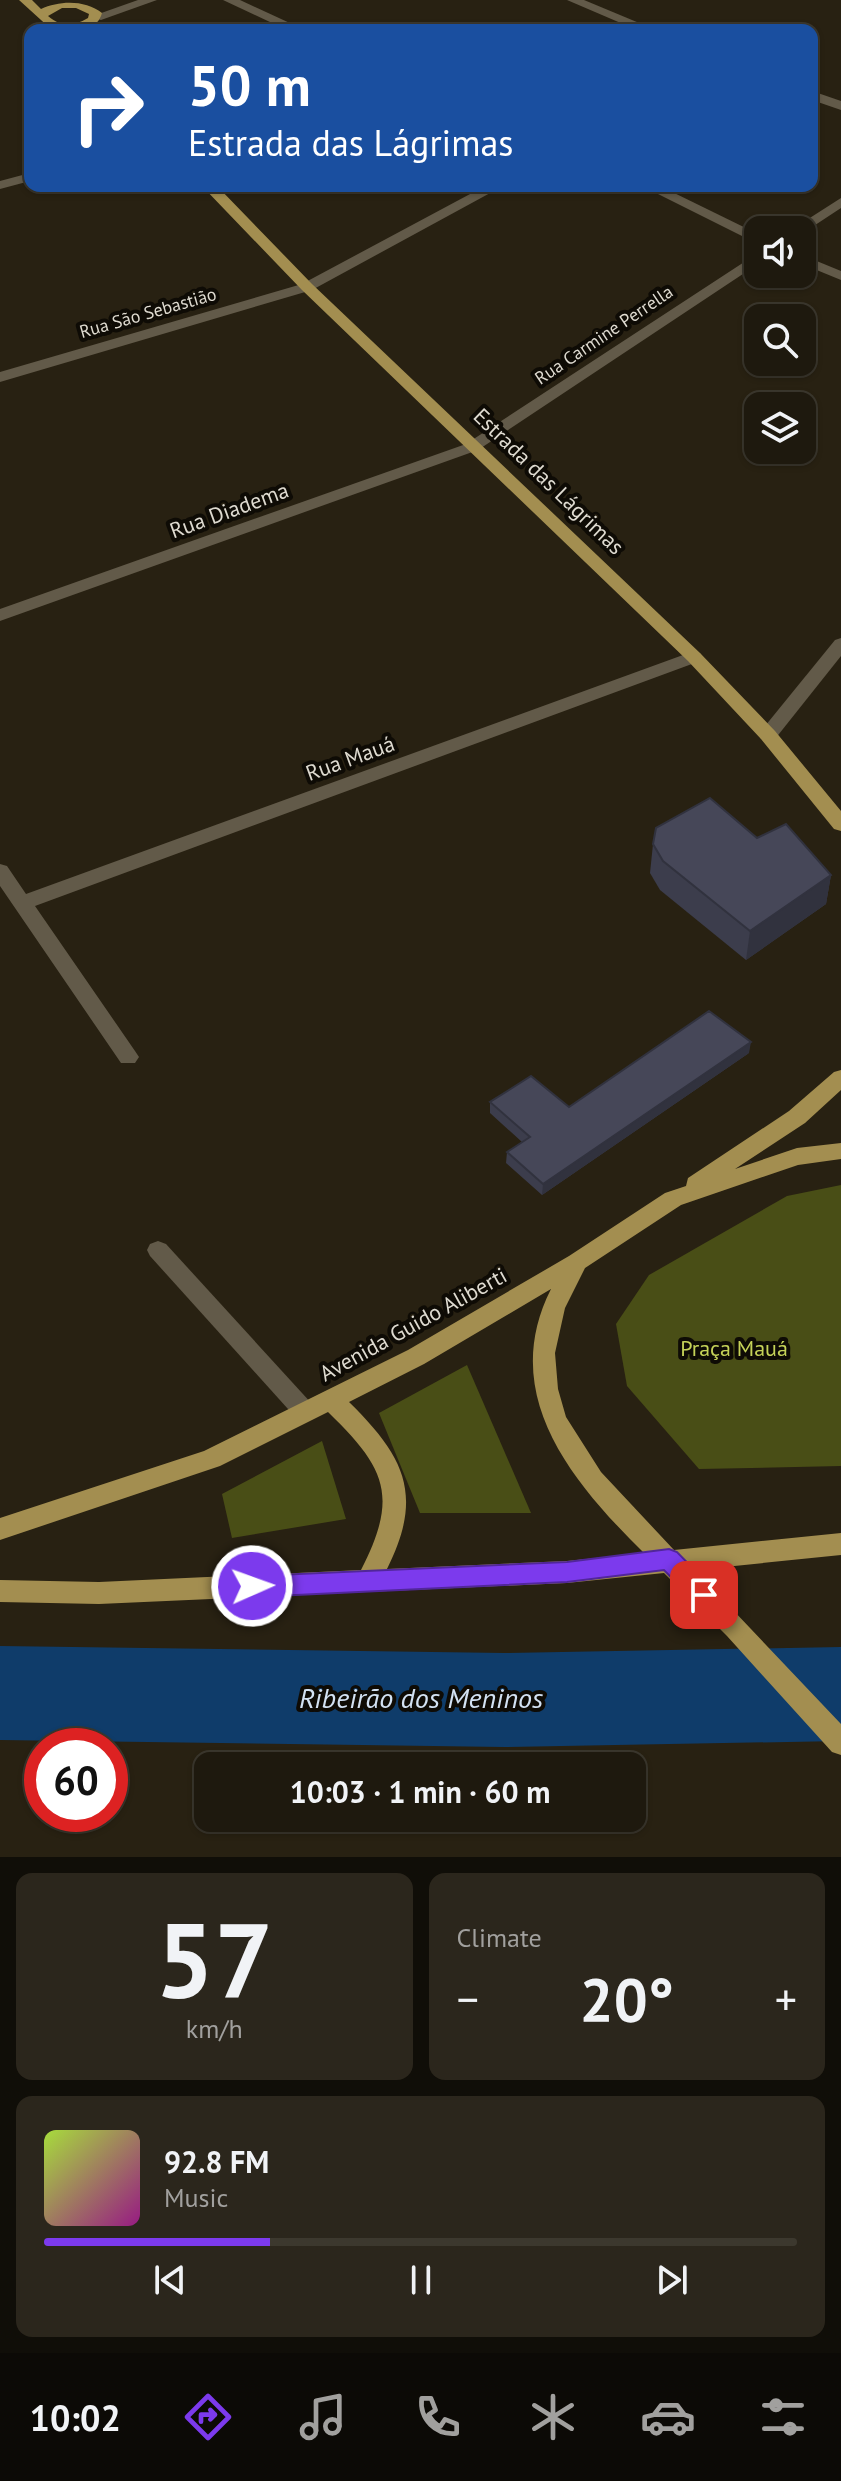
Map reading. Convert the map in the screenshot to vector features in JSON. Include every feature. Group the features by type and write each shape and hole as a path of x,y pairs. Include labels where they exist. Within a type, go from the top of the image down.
{"main road":[{"path":"25,0 48,24 54,6 84,7"},
{"name":"Estrada das Lágrimas","path":"215,192 307,287 694,657 768,735 841,824"},
{"path":"673,1199 797,1117 841,1078"},
{"name":"Avenida Guido Aliberti","path":"0,1529 211,1459 416,1357 577,1262 673,1199 797,1157 841,1151"},
{"path":"577,1262 548,1314 542,1356 546,1393 571,1453 605,1495 722,1613 841,1743"},
{"path":"330,1399 363,1431 386,1462 396,1501 393,1528 368,1581"},
{"path":"0,1591 99,1593 567,1572 841,1544"}],"street":[{"path":"84,7 108,0"},
{"path":"84,7 151,0"},
{"path":"229,0 284,24"},
{"path":"573,0 634,24"},
{"path":"818,97 841,106"},
{"path":"0,185 24,179"},
{"name":"Rua São Sebastião","path":"0,377 307,287 485,192"},
{"path":"661,192 744,233"},
{"path":"816,218 841,202"},
{"path":"816,265 841,276"},
{"name":"Rua Carmine Perrella","path":"472,447 744,266"},
{"name":"Rua Diadema","path":"0,615 472,447"},
{"path":"768,735 841,644"},
{"name":"Rua Mauá","path":"23,903 694,657"},
{"path":"0,871 128,1057"},
{"path":"158,1250 305,1412"}],"green space":[{"name":"Praça Mauá","path":"841,1185 841,1466 699,1469 627,1386 616,1324 649,1275 787,1196"},
{"path":"467,1365 531,1513 420,1513 379,1413"},
{"path":"322,1441 346,1519 232,1538 222,1494"}],"building":[{"path":"710,798 757,838 786,824 831,875 750,931 663,861 653,844 656,828"},
{"path":"709,1011 751,1042 543,1184 507,1152 530,1137 490,1102 531,1076 569,1107"}],"waterway":[{"name":"Ribeirão dos Meninos","path":"0,1693 504,1700 841,1694"}],"route":[{"path":"252,1586 567,1572 669,1560 704,1595"}]}
